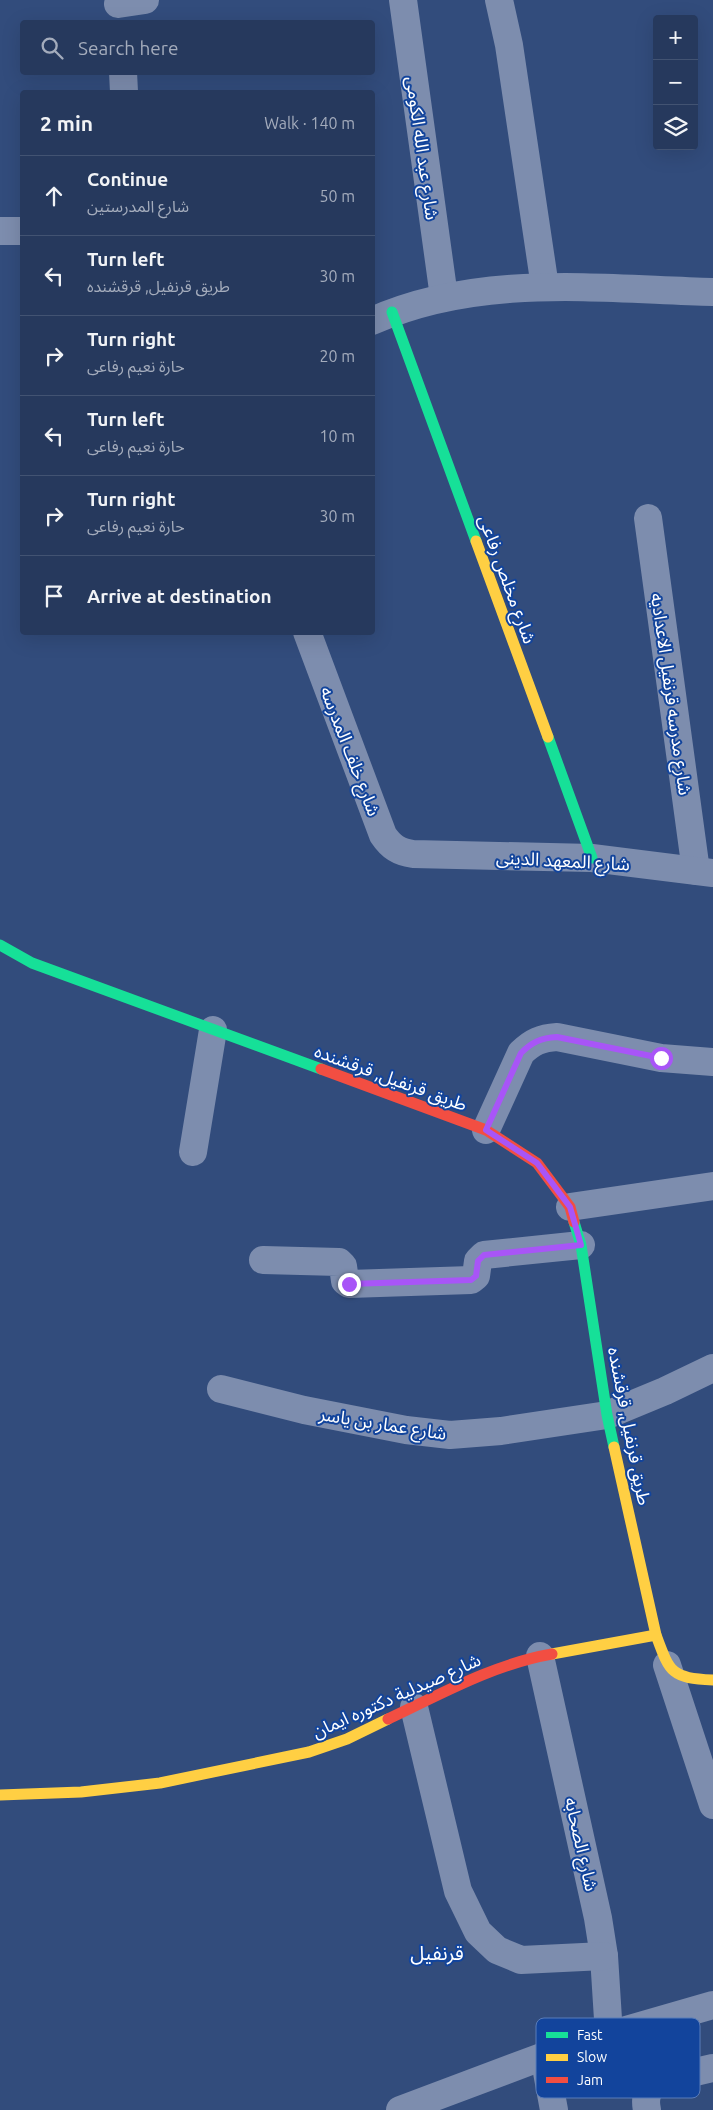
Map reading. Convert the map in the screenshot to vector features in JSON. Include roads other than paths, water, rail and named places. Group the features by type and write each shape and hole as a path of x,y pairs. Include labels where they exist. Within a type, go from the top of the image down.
{"street":[{"path":"119,9 145,0"},
{"name":"شارع عبد الله الكومى","path":"403,0 444,297"},
{"path":"499,0 509,45 545,287"},
{"path":"123,75 124,90"},
{"path":"0,230 20,231"},
{"path":"382,316 444,297 494,288 545,287 713,292"},
{"name":"شارع مخلص رفاعى","path":"382,316 592,858"},
{"name":"شارع مدرسه قرنفيل الاعداديه","path":"648,518 704,872"},
{"name":"شارع خلف المدرسه","path":"308,635 383,835 390,845 401,852 413,854"},
{"name":"شارع المعهد الدينى","path":"413,854 592,858 704,872"},
{"name":"طريق قرنفيل, قرقشنده","path":"0,945 32,963 486,1130 537,1163 570,1207 581,1245 607,1415 656,1636 667,1665"},
{"path":"193,1152 213,1030"},
{"path":"486,1130 521,1053 531,1043 543,1038 557,1037 661,1058 713,1062"},
{"path":"570,1207 712,1192"},
{"path":"263,1260 339,1262 343,1266 345,1281 349,1284 471,1280 476,1276 478,1261 484,1255 581,1245"},
{"name":"شارع عمار بن ياسر","path":"222,1389 304,1410 406,1430 450,1435 501,1431 607,1415 665,1391 713,1368"},
{"name":"شارع صيدلية دكتوره ايمان","path":"0,1795 81,1792 160,1783 309,1752 347,1739 491,1672 540,1656 656,1636"},
{"name":"شارع الصحابه","path":"540,1656 598,1918 604,1956 608,2018"},
{"path":"667,1665 678,1677 713,1680"},
{"path":"667,1665 713,1805"},
{"path":"414,1708 458,1891 478,1932 497,1950 521,1960 604,1956"},
{"path":"666,2018 713,2005"},
{"path":"400,2110 536,2059"},
{"path":"700,2071 713,2068"}],"district":[{"name":"قرنفيل","path":"437,1952"}]}
